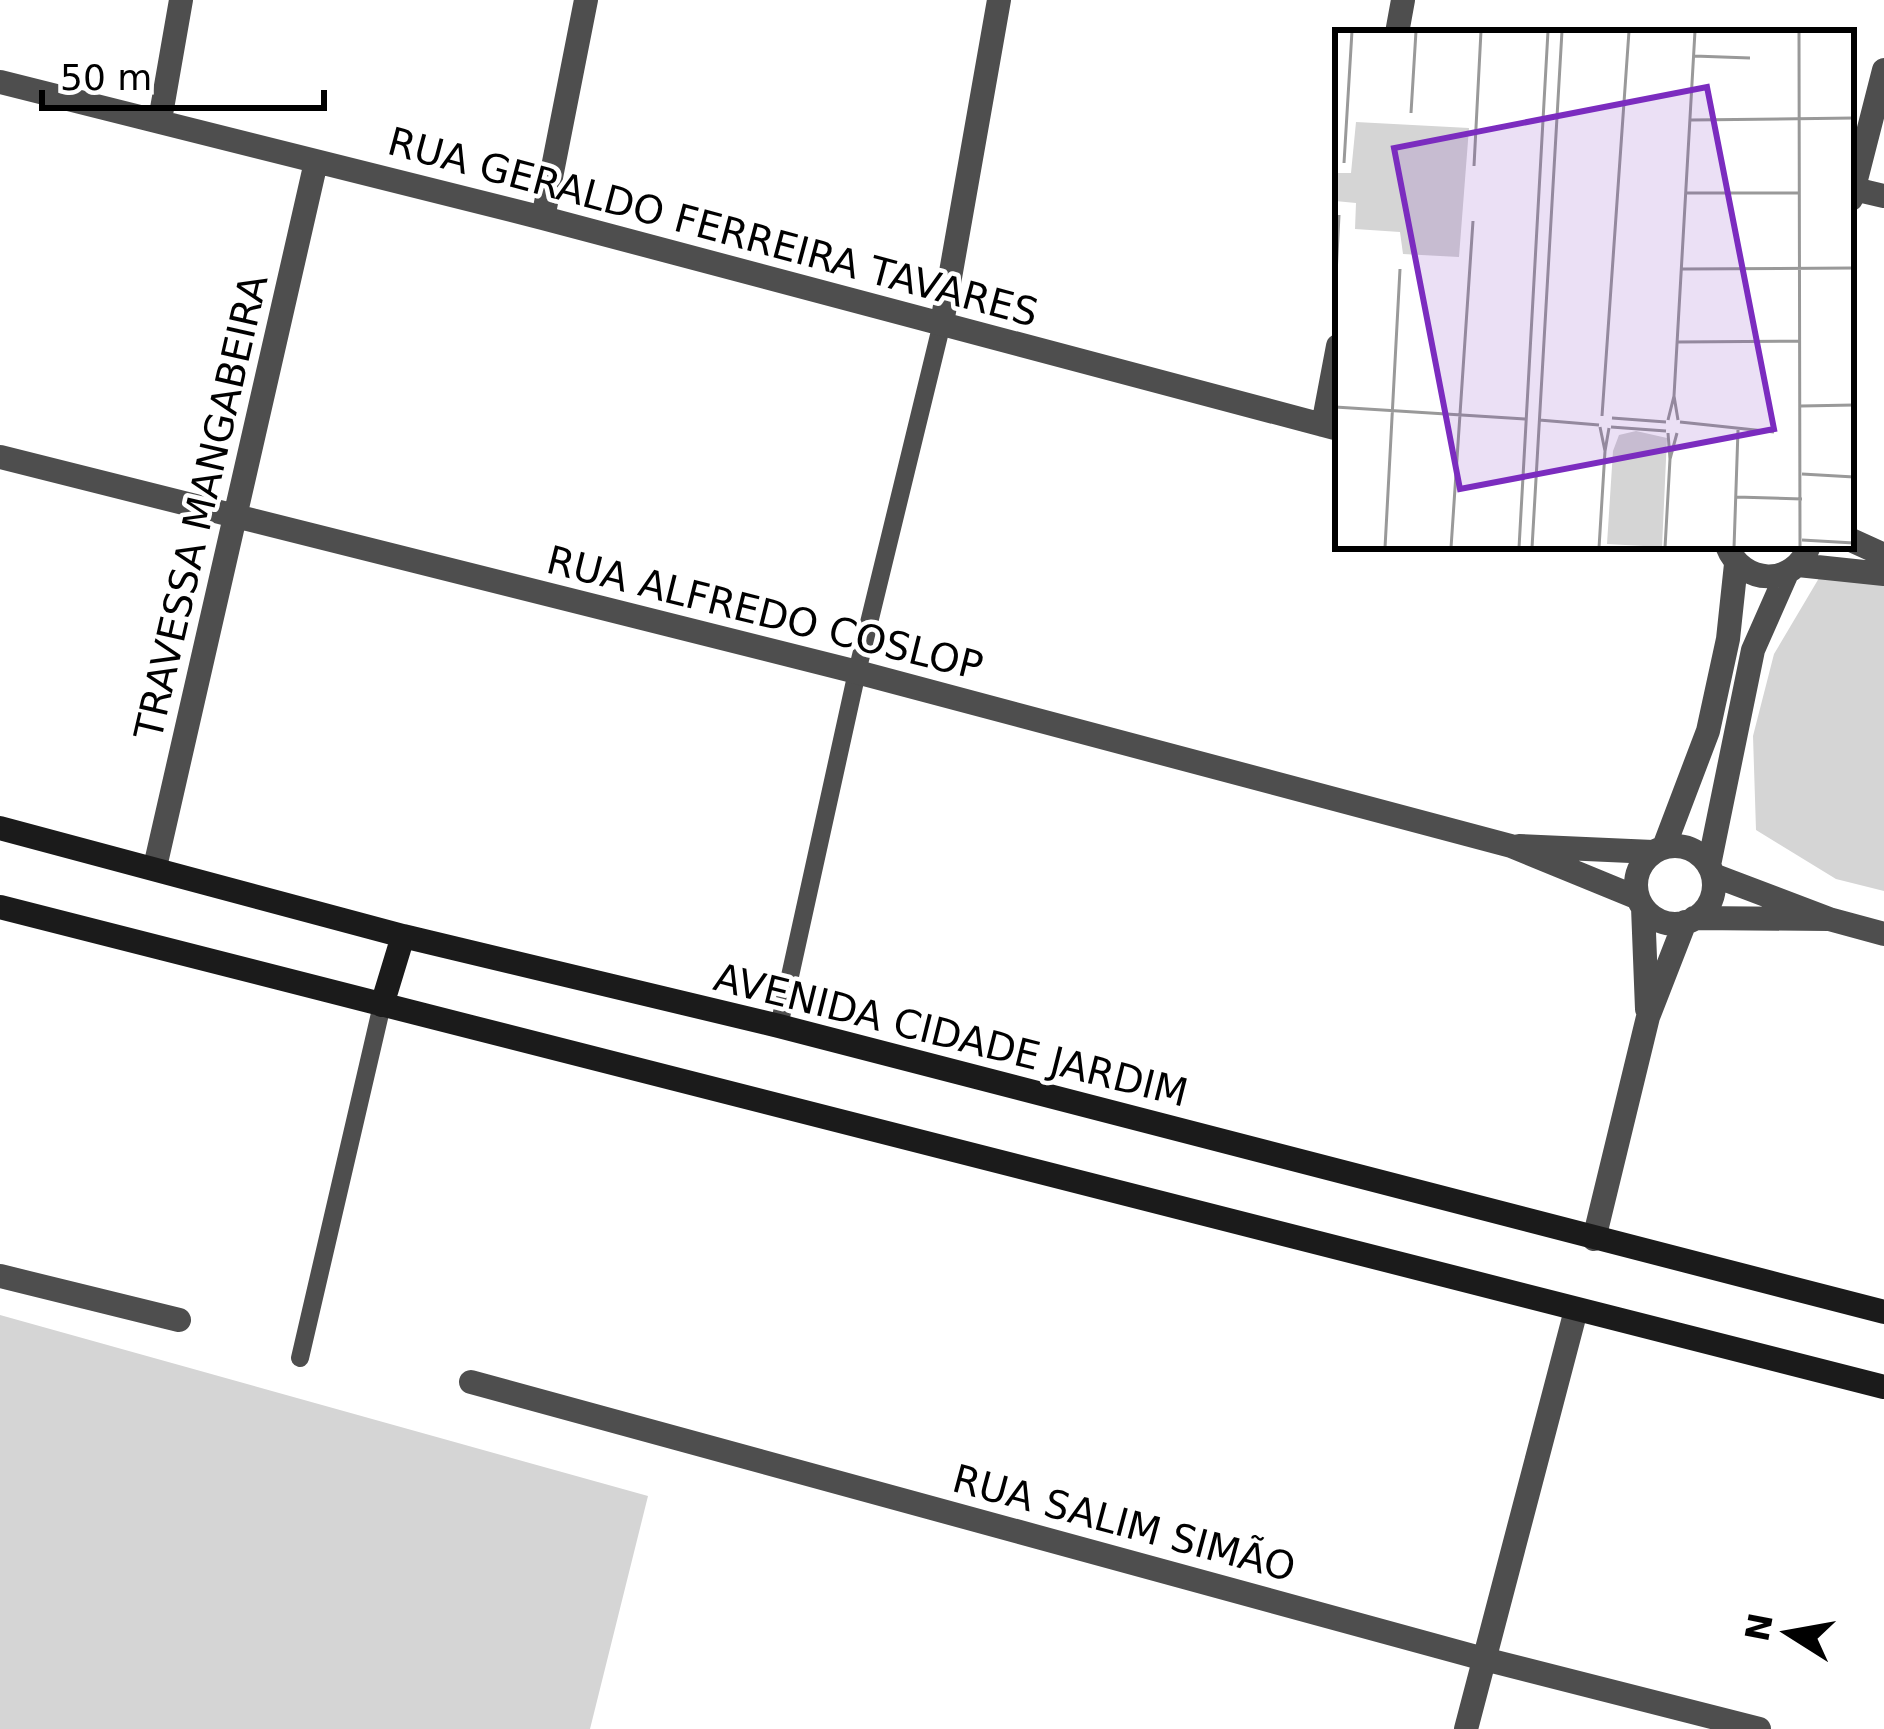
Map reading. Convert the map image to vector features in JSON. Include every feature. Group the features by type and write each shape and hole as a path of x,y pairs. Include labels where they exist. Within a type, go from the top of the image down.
{"main road":[{"name":"AVENIDA CIDADE JARDIM","path":"0,828 403,936 779,1026 1884,1312"},
{"path":"0,907 1884,1387"},
{"path":"382,1005 403,936"}],"street":[{"path":"160,120 181,0"},
{"path":"543,218 586,0"},
{"path":"942,323 1000,0"},
{"path":"1398,30 1403,0"},
{"path":"1854,186 1884,70"},
{"name":"RUA GERALDO FERREIRA TAVARES","path":"0,82 543,218 1331,427"},
{"name":"TRAVESSA MANGABEIRA","path":"155,867 316,162"},
{"path":"1854,194 1884,196"},
{"path":"1331,427 1335,381"},
{"name":"RUA ALFREDO COSLOP","path":"0,457 857,672 1511,846"},
{"path":"1854,541 1884,555"},
{"path":"1727,552 1761,577 1798,561 1884,574"},
{"path":"1648,1017 1638,872 1659,849 1708,731 1728,638 1727,552"},
{"path":"1594,1239 1648,1017 1690,920 1711,900 1711,870 1754,650 1798,561"},
{"path":"1511,846 1689,848 1711,870 1829,920 1884,934"},
{"path":"1511,846 1641,903 1662,922 1829,920"},
{"path":"0,1276 179,1320"},
{"path":"1466,1729 1576,1310"},
{"name":"RUA SALIM SIMÃO","path":"471,1382 1484,1659 1759,1729"}],"lane":[{"path":"779,1026 857,672 942,323"},
{"path":"300,1358 382,1005"}],"shaded area":[{"path":"1822,573 1884,583 1884,891 1836,879 1756,830 1753,736 1774,654"},
{"path":"0,1315 648,1496 590,1729 0,1729"}]}
